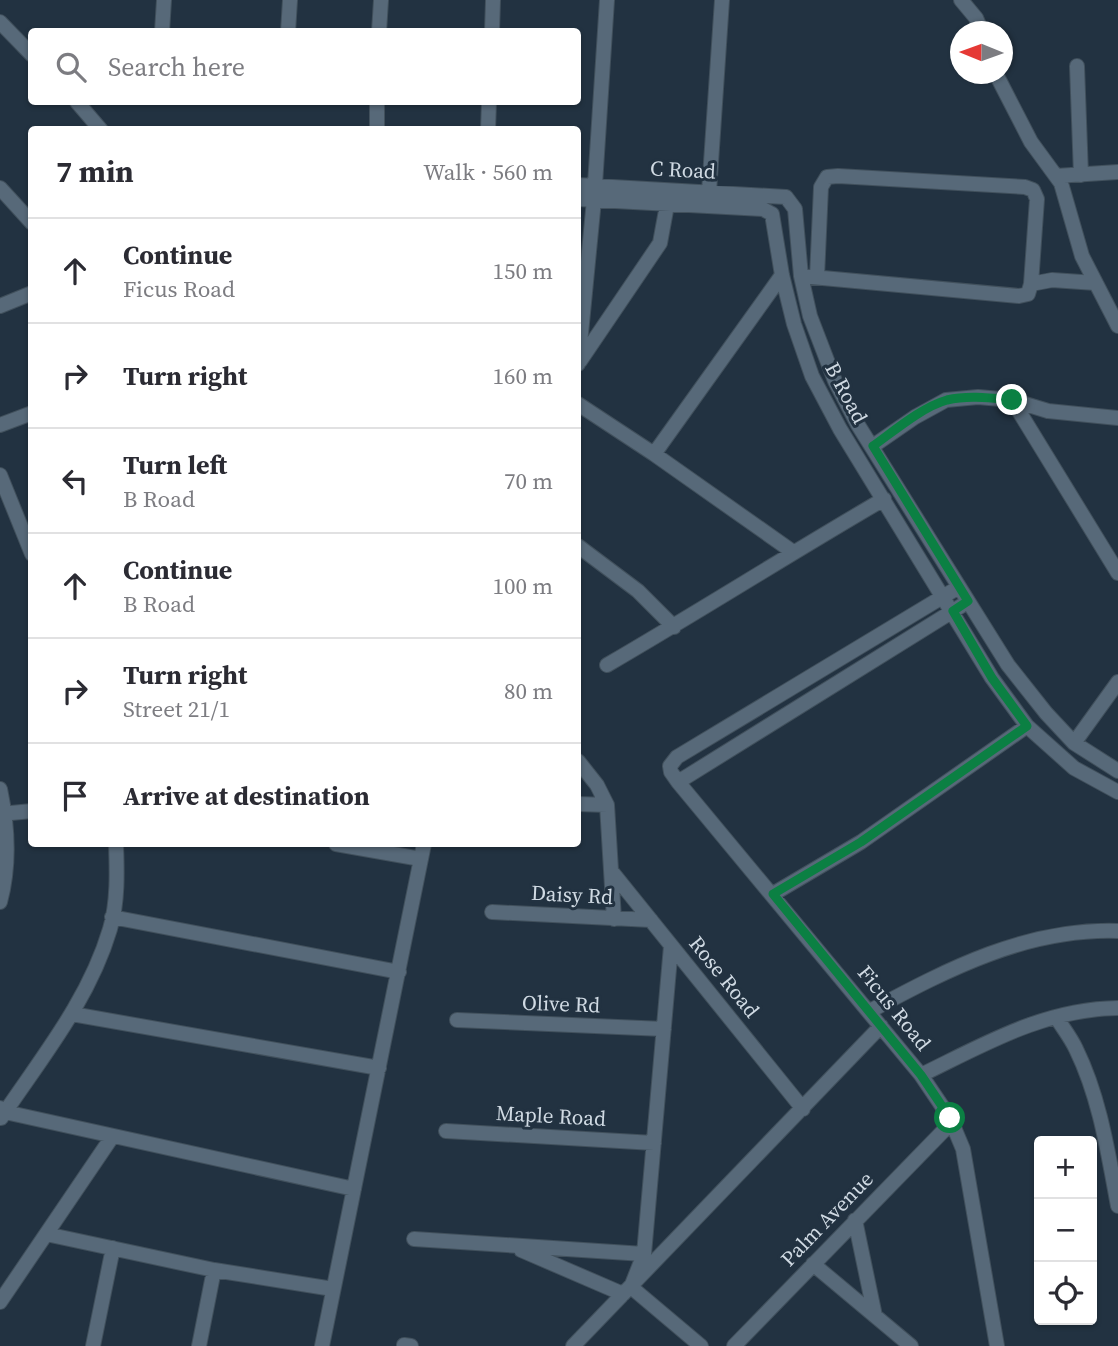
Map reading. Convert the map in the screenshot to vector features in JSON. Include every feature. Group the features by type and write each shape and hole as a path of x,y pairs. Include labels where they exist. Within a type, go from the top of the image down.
{"street":[{"path":"162,28 164,0"},
{"path":"288,28 290,0"},
{"path":"379,28 381,0"},
{"path":"492,28 493,0"},
{"path":"581,335 595,193 607,0"},
{"path":"709,192 722,0"},
{"path":"947,0 961,1 977,21"},
{"path":"0,22 28,51"},
{"path":"1077,66 1081,175"},
{"path":"1001,84 1020,123 1062,183 1082,256 1118,326"},
{"path":"80,105 98,126"},
{"path":"377,105 377,126"},
{"path":"488,126 489,105"},
{"path":"1056,176 1118,172"},
{"path":"802,276 1018,296 1028,294 1037,199 1033,190 1025,187 827,177 821,187 817,277"},
{"name":"C Road","path":"581,186 595,193 667,205 763,209 772,214"},
{"path":"0,188 28,219"},
{"name":"C Road","path":"581,198 595,193 709,192 786,197"},
{"path":"772,214 786,197"},
{"name":"B Road","path":"786,197 795,209 802,276 810,316 831,374 1008,665 1045,713 1074,743 1118,771"},
{"path":"581,362 660,243 667,205"},
{"name":"B Road","path":"772,214 782,275 794,324 812,376 840,429 992,678 1027,726 1074,768 1118,792"},
{"path":"654,454 782,275"},
{"path":"1031,284 1052,280 1096,283"},
{"path":"0,306 28,295"},
{"path":"873,446 915,417 946,400 978,397 1012,400 1048,411 1118,418"},
{"path":"1012,400 1118,573"},
{"path":"581,406 793,551"},
{"path":"0,425 28,414"},
{"path":"0,475 28,542"},
{"path":"607,665 674,627 793,551 884,499"},
{"path":"581,548 638,591 674,627"},
{"path":"959,587 677,757 670,766 671,772 678,782 968,601"},
{"path":"1074,743 1118,682"},
{"path":"773,894 861,842 1027,726"},
{"path":"581,765 597,785 607,805 614,919"},
{"name":"Ficus Road","path":"678,782 870,1011 921,1075 952,1122 962,1149 997,1346"},
{"path":"0,789 7,870 0,902"},
{"path":"581,804 607,805"},
{"path":"2,814 28,811"},
{"path":"116,847 117,878 111,926 95,971 72,1014 2,1113 354,1189"},
{"path":"353,847 421,859"},
{"path":"322,1346 423,847"},
{"name":"Rose Road","path":"612,872 803,1109"},
{"name":"Daisy Rd","path":"492,912 651,920"},
{"path":"112,917 399,972"},
{"path":"870,1011 947,971 1000,949 1081,931 1118,931"},
{"path":"627,1290 644,1254 671,946"},
{"path":"921,1075 1015,1029 1093,1008 1118,1008"},
{"path":"72,1014 379,1068"},
{"path":"1056,1017 1076,1048 1112,1136 1118,1206"},
{"name":"Olive Rd","path":"457,1020 664,1029"},
{"path":"573,1346 881,1026"},
{"name":"Palm Avenue","path":"742,1343 813,1264 952,1122"},
{"name":"Maple Road","path":"446,1131 654,1143"},
{"path":"0,1302 112,1137"},
{"path":"855,1220 874,1316"},
{"path":"46,1234 214,1270 333,1289"},
{"path":"414,1239 644,1254"},
{"path":"510,1245 627,1290 701,1346"},
{"path":"93,1346 113,1248"},
{"path":"813,1264 911,1346"},
{"path":"200,1346 214,1270"},
{"path":"404,1345 411,1346"}],"route":[{"path":"950,1118 921,1075 773,894 861,842 1027,726 992,678 953,611 968,601 873,446 915,417 946,400 978,397 1012,400"}]}
